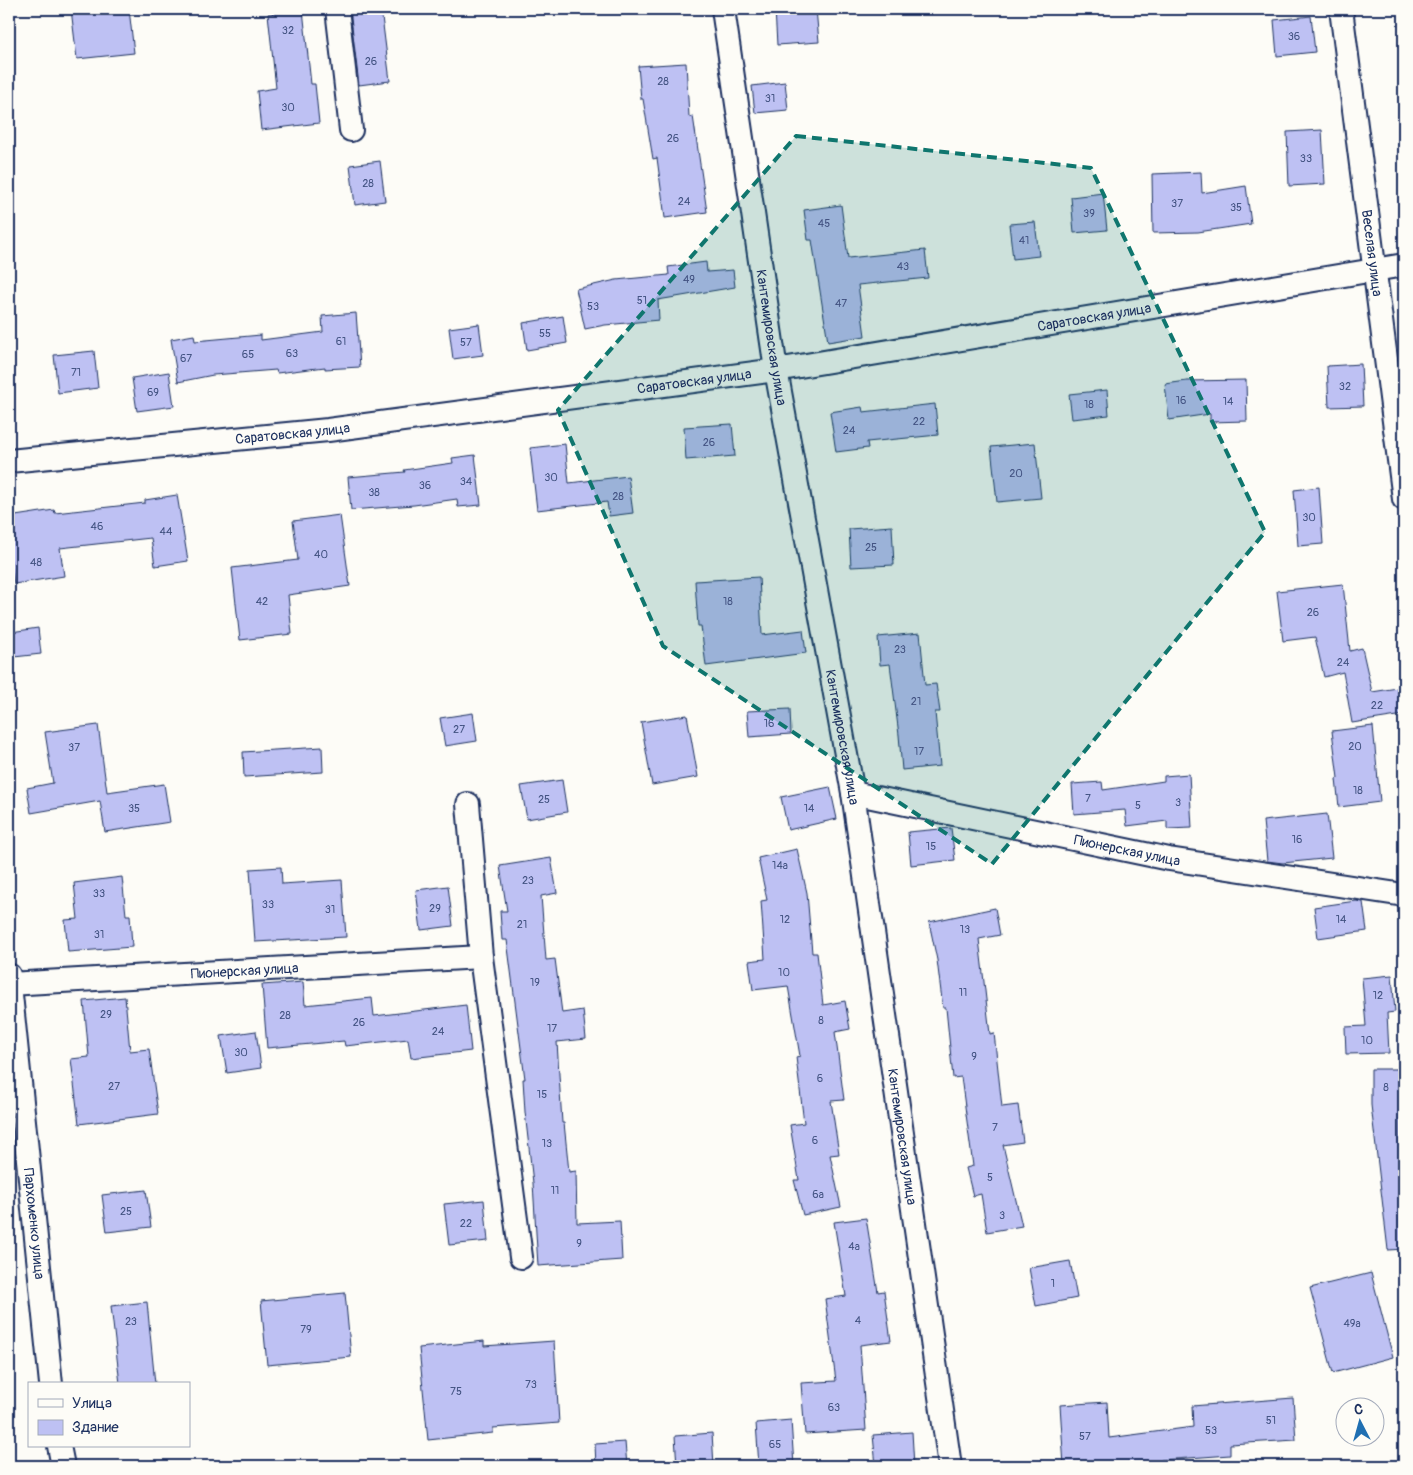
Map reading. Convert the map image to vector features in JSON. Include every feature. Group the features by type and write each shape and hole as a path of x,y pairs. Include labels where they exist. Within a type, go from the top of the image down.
{"street":[{"path":"337,9 351,130"},
{"name":"Кантемировская улица","path":"723,9 776,370 853,793 950,1466"},
{"name":"Веселая улица","path":"1342,9 1404,499"},
{"name":"Саратовская улица","path":"9,460 328,430 776,370 1404,265"},
{"name":"Пионерская улица","path":"853,793 1168,859 1404,895"},
{"path":"468,804 481,957 522,1257"},
{"name":"Пионерская улица","path":"9,981 481,957"},
{"name":"Пархоменко улица","path":"9,981 51,1382"},
{"path":"60,1448 64,1466"}],"highlighted area":[{"path":"796,136 1091,168 1265,532 992,864 663,646 558,410"}],"building":[{"path":"71,9 129,9 134,53 77,59"},
{"path":"350,9 381,9 390,81 359,85"},
{"path":"775,9 816,9 819,42 777,45"},
{"path":"303,10 311,84 315,84 319,123 261,130 257,91 276,88 268,14"},
{"path":"1311,16 1315,52 1277,56 1274,20"},
{"path":"686,63 689,117 693,116 707,212 665,218 657,158 653,159 643,99 641,99 638,66"},
{"path":"785,82 788,110 755,113 752,86"},
{"path":"1322,130 1325,184 1289,186 1287,132"},
{"path":"380,161 385,201 355,205 350,165"},
{"path":"1201,172 1202,193 1246,186 1251,224 1198,232 1153,233 1152,174"},
{"path":"1103,193 1107,230 1074,233 1071,197"},
{"path":"841,205 848,258 925,250 928,278 858,285 865,336 828,342 812,240 808,240 804,210"},
{"path":"1035,222 1039,256 1013,259 1009,224"},
{"path":"706,262 707,272 733,270 735,287 658,300 659,320 605,325 585,329 576,289 616,280 669,275 668,267"},
{"path":"356,313 360,367 325,369 325,367 277,373 276,370 213,375 178,382 171,339 194,335 195,341 261,335 261,340 323,332 322,316"},
{"path":"563,316 567,343 527,350 523,323"},
{"path":"479,324 483,355 453,359 449,328"},
{"path":"94,351 98,388 58,393 54,355"},
{"path":"1361,364 1363,406 1329,407 1327,366"},
{"path":"169,372 174,406 137,411 132,378"},
{"path":"1246,380 1247,421 1210,422 1210,414 1169,420 1165,384 1187,381"},
{"path":"1107,390 1109,415 1072,419 1069,394"},
{"path":"935,404 938,435 867,442 868,448 836,452 830,412 862,407 863,412"},
{"path":"732,424 735,456 686,460 684,427"},
{"path":"1035,443 1041,498 997,502 991,447"},
{"path":"565,444 569,483 628,476 633,513 609,516 607,502 537,510 530,448"},
{"path":"475,455 481,505 458,507 457,499 414,505 351,510 348,477 405,472 404,470 453,463 452,458"},
{"path":"1319,487 1323,544 1298,546 1294,490"},
{"path":"177,495 188,561 155,566 151,538 60,548 64,576 14,584 9,547 9,517 54,510 55,513 145,503 145,500"},
{"path":"340,515 350,586 288,595 292,634 240,640 232,568 298,560 293,521"},
{"path":"892,526 894,565 851,567 849,529"},
{"path":"759,577 762,635 803,630 806,653 706,666 701,626 698,626 695,581"},
{"path":"1343,584 1350,651 1362,648 1372,692 1404,687 1404,715 1352,723 1343,672 1324,677 1315,637 1283,641 1277,591"},
{"path":"38,628 41,654 14,657 11,632"},
{"path":"920,633 925,685 936,684 940,712 935,712 940,766 902,770 890,664 880,665 878,637"},
{"path":"790,709 791,734 749,737 747,711"},
{"path":"473,713 477,741 445,746 440,718"},
{"path":"687,715 698,777 652,785 641,722"},
{"path":"98,725 107,792 164,784 170,822 105,832 100,801 31,813 27,788 53,783 45,732"},
{"path":"1373,726 1380,802 1339,807 1336,779 1338,778 1332,731"},
{"path":"322,747 323,772 244,777 243,752"},
{"path":"1189,774 1192,828 1167,829 1167,821 1127,826 1125,810 1074,814 1072,784 1102,782 1103,790 1164,781 1164,776"},
{"path":"562,780 567,812 527,819 521,786"},
{"path":"830,787 837,819 788,830 781,797"},
{"path":"1327,814 1332,858 1283,863 1267,861 1263,821"},
{"path":"951,828 955,860 911,865 908,832"},
{"path":"797,849 807,893 812,953 817,953 823,1005 845,1001 850,1029 835,1032 844,1100 831,1101 839,1154 830,1155 841,1207 803,1215 794,1180 799,1180 790,1125 804,1123 796,1057 800,1056 788,986 753,990 749,961 765,959 761,901 767,900 758,858"},
{"path":"551,858 557,893 541,896 546,960 555,959 562,1013 583,1010 586,1039 557,1042 562,1123 564,1123 569,1172 576,1171 577,1223 620,1221 622,1260 538,1266 533,1183 525,1112 523,1079 525,1079 507,940 502,940 500,911 507,911 500,866"},
{"path":"281,867 282,884 342,880 346,937 255,942 250,869"},
{"path":"122,877 126,915 130,915 132,947 68,952 65,920 78,919 74,883"},
{"path":"448,886 453,926 421,930 416,890"},
{"path":"1356,901 1363,902 1367,931 1318,938 1314,907"},
{"path":"995,908 1000,935 979,939 990,1034 994,1033 1002,1107 1018,1105 1023,1142 1003,1145 1022,1226 987,1232 981,1194 973,1196 966,1168 973,1166 961,1077 953,1078 946,1008 943,1008 937,960 929,922"},
{"path":"1392,975 1395,1012 1387,1013 1389,1053 1346,1054 1345,1027 1366,1026 1362,978"},
{"path":"303,982 305,1005 372,998 374,1016 466,1005 471,1051 411,1058 408,1039 345,1046 344,1041 267,1048 262,985"},
{"path":"125,997 130,1051 149,1049 158,1114 79,1124 71,1059 89,1057 84,1001"},
{"path":"256,1031 261,1068 227,1073 221,1036"},
{"path":"1371,1069 1401,1069 1400,1138 1404,1137 1404,1249 1388,1250 1371,1105"},
{"path":"146,1190 151,1227 107,1232 102,1195"},
{"path":"484,1200 488,1241 449,1245 444,1204"},
{"path":"866,1218 878,1292 884,1291 891,1341 860,1345 866,1430 805,1434 801,1383 836,1381 825,1299 846,1296 834,1222"},
{"path":"1070,1261 1077,1298 1036,1306 1029,1268"},
{"path":"1371,1273 1393,1357 1333,1373 1310,1288"},
{"path":"345,1293 351,1357 267,1365 261,1301"},
{"path":"147,1302 155,1382 120,1382 111,1306"},
{"path":"484,1341 484,1346 554,1341 559,1423 493,1428 493,1433 428,1440 419,1348"},
{"path":"1293,1398 1296,1440 1230,1444 1230,1455 1161,1460 1162,1466 1064,1466 1060,1405 1107,1402 1109,1438 1193,1427 1192,1406"},
{"path":"791,1420 794,1466 759,1466 756,1423"},
{"path":"912,1432 914,1466 876,1466 873,1435"},
{"path":"712,1433 714,1466 677,1466 675,1436"},
{"path":"625,1442 627,1466 596,1466 595,1444"}]}
